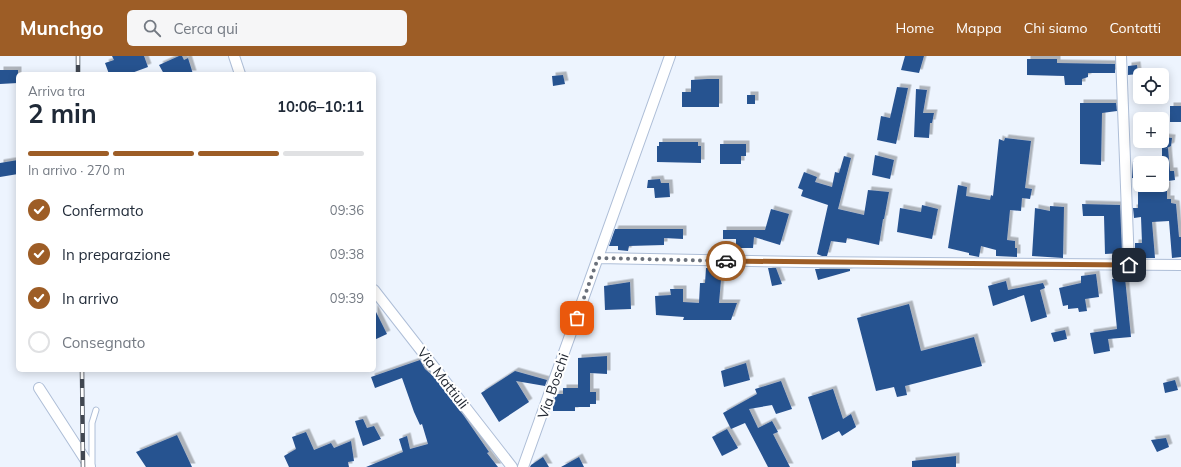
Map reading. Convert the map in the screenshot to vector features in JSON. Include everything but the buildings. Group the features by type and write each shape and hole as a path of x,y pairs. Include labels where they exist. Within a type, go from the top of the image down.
{"street":[{"path":"234,56 239,72"},
{"name":"Via Boschi","path":"523,467 670,56"},
{"path":"1121,56 1129,265"},
{"path":"598,258 1181,265"},
{"name":"Via Mattiuli","path":"376,293 512,467"},
{"path":"39,388 91,467"}],"lane":[{"path":"91,467 92,423 96,410"}],"railway":[{"path":"78,56 78,72"},
{"path":"82,372 83,467"}],"way so far":[{"path":"577,318 598,258 726,261"}],"route":[{"path":"726,261 1129,265"}]}
